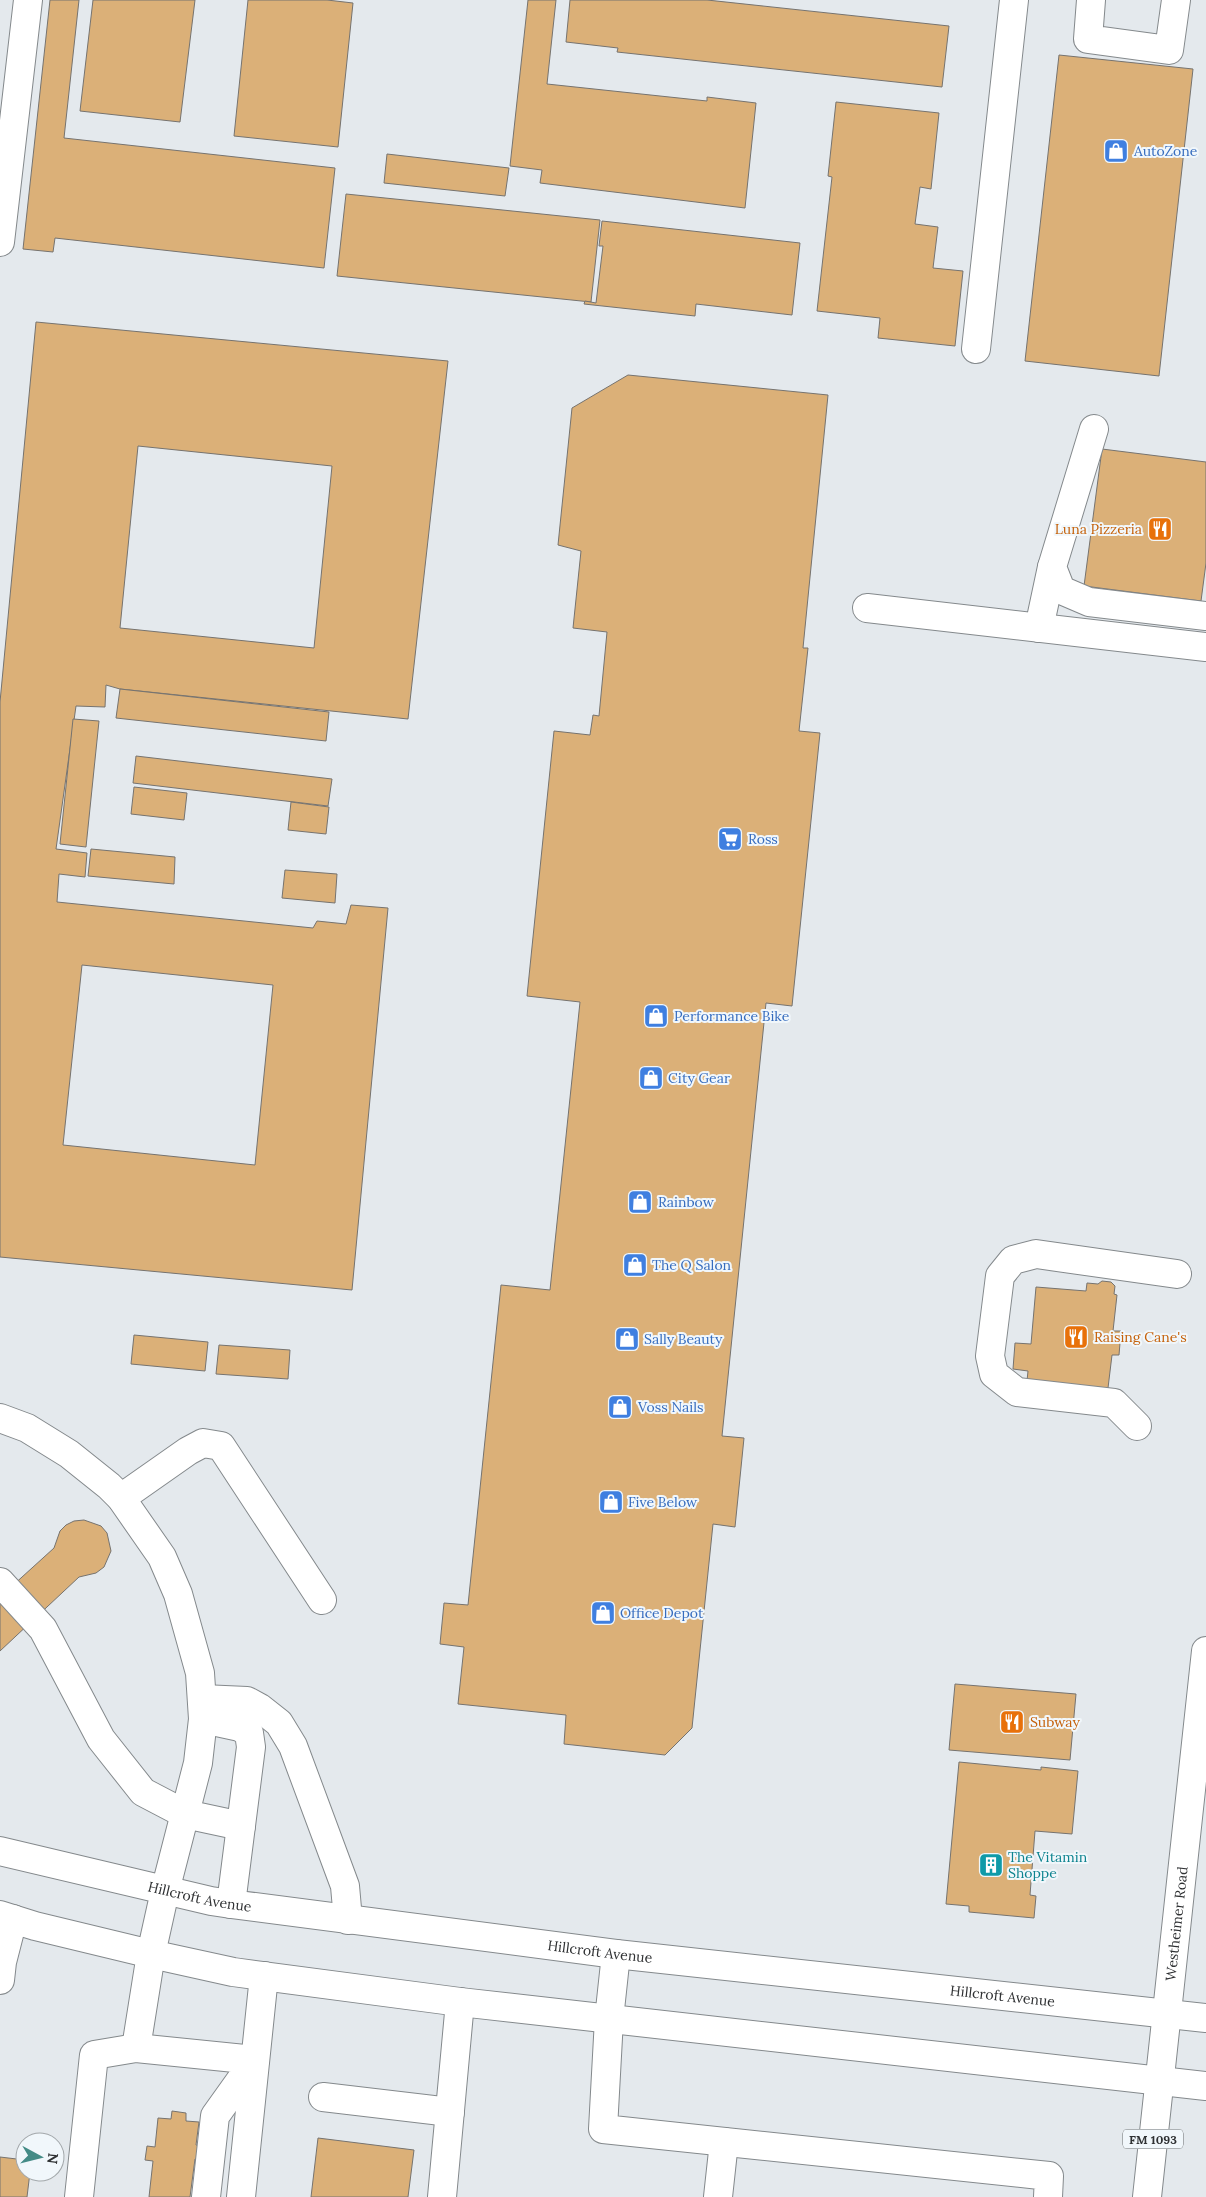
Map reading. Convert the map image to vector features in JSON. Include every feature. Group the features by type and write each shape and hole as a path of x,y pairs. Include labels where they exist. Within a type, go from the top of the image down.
{"main road":[{"path":"0,242 28,0"},
{"path":"976,349 1014,0"},
{"path":"1091,0 1088,39 1170,50 1176,0"},
{"path":"1038,628 1052,567 1094,429"},
{"path":"1052,567 1061,590 1088,602 1206,616"},
{"path":"867,608 1206,648"},
{"path":"1136,1426 1114,1403 1017,1392 994,1374 990,1356 1000,1276 1013,1260 1036,1254 1178,1274"},
{"path":"0,1418 27,1428 69,1454 121,1498 162,1557 178,1594 200,1673 202,1709 198,1763 151,1954 136,2048"},
{"path":"121,1498 188,1451 203,1443 221,1446 322,1600"},
{"path":"0,1582 43,1628 101,1739 143,1792 185,1814 241,1826"},
{"name":"Westheimer Road","path":"1147,2197 1206,1651"},
{"path":"202,1709 247,1702 260,1708 279,1723 293,1746 346,1886 348,1920"},
{"path":"202,1709 249,1733 251,1747 231,1904"},
{"name":"Hillcroft Avenue","path":"0,1851 166,1891 231,1904 616,1954 1206,2018"},
{"path":"0,1980 6,1917 151,1954 233,1972 460,2002 1206,2086"},
{"path":"616,1954 609,2019 603,2129 1050,2176 1048,2197"},
{"path":"241,2197 264,1976"},
{"path":"442,2197 460,2002"},
{"path":"79,2197 94,2055 136,2048 256,2060"},
{"path":"206,2197 216,2116 256,2060"},
{"path":"323,2097 450,2112"},
{"path":"718,2197 724,2142"}],"building":[{"path":"50,0 79,0 64,138 335,168 324,268 55,238 53,252 23,249"},
{"path":"93,0 195,0 180,122 80,111"},
{"path":"248,0 327,0 353,3 338,147 234,136"},
{"path":"528,0 556,0 547,84 707,101 707,97 756,103 745,208 540,183 542,170 510,166"},
{"path":"570,0 707,0 949,26 942,87 617,52 618,48 566,42"},
{"path":"1059,55 1193,69 1159,376 1025,361"},
{"path":"836,102 939,113 931,189 920,187 915,224 938,227 933,268 963,271 955,346 878,338 880,318 817,311 832,177 828,176"},
{"path":"387,154 509,168 505,196 384,183"},
{"path":"346,194 600,220 591,302 337,276"},
{"path":"602,221 800,243 792,315 696,304 695,316 584,304 585,301 596,303 603,246 599,246"},
{"path":"36,322 448,361 408,719 120,689 106,685 105,707 76,706 56,849 87,853 85,877 59,874 57,902 313,928 317,921 346,924 351,905 388,908 352,1290 0,1257 0,702","holes":["138,446 332,466 314,648 120,628","82,965 273,985 255,1165 63,1145"]},
{"path":"628,375 828,395 803,648 808,648 799,731 820,733 792,1006 766,1003 722,1436 744,1438 735,1527 713,1524 692,1728 665,1755 564,1744 566,1715 458,1704 464,1647 440,1644 444,1603 468,1605 501,1285 550,1290 580,1002 527,996 554,731 590,735 593,715 599,716 607,632 573,628 581,551 558,545 572,408"},
{"path":"1102,449 1206,462 1206,563 1201,601 1084,586"},
{"path":"120,689 329,712 326,741 116,718"},
{"path":"73,719 99,721 86,847 60,844"},
{"path":"136,756 332,779 328,806 133,783"},
{"path":"134,787 187,793 184,820 131,814"},
{"path":"291,802 329,807 326,834 288,830"},
{"path":"91,849 175,857 174,884 88,876"},
{"path":"285,870 337,874 335,903 282,898"},
{"name":"Raising Cane's","path":"1102,1281 1111,1282 1115,1286 1114,1294 1117,1295 1113,1331 1121,1331 1119,1355 1112,1355 1108,1388 1027,1381 1028,1371 1013,1369 1015,1343 1031,1344 1036,1287 1086,1291 1087,1283 1098,1284"},
{"path":"134,1335 208,1342 205,1371 131,1364"},
{"path":"219,1345 290,1350 288,1379 216,1374"},
{"path":"84,1520 101,1526 107,1533 111,1551 104,1567 96,1573 79,1577 0,1651 0,1597 54,1548 60,1531 66,1525 74,1521"},
{"name":"Subway","path":"955,1684 1076,1694 1070,1760 949,1750"},
{"name":"The Vitamin Shoppe","path":"959,1762 1041,1770 1041,1767 1078,1771 1072,1834 1035,1831 1030,1895 1036,1896 1034,1918 969,1912 969,1906 946,1904"},
{"path":"172,2111 186,2113 186,2121 199,2122 196,2145 204,2146 202,2160 195,2159 190,2197 149,2197 153,2161 145,2160 147,2146 155,2147 158,2118 171,2119"},
{"path":"318,2138 414,2150 408,2197 311,2197"},
{"path":"0,2157 15,2159 15,2182 29,2182 27,2197 0,2197"}],"place":[{"name":"AutoZone","path":"1116,151"},
{"name":"Luna Pizzeria","path":"1160,529"},
{"name":"Ross","path":"730,839"},
{"name":"Performance Bike","path":"656,1016"},
{"name":"City Gear","path":"651,1078"},
{"name":"Rainbow","path":"640,1202"},
{"name":"The Q Salon","path":"635,1265"},
{"name":"Raising Cane's","path":"1076,1337"},
{"name":"Sally Beauty","path":"627,1339"},
{"name":"Voss Nails","path":"620,1407"},
{"name":"Five Below","path":"611,1502"},
{"name":"Office Depot","path":"603,1613"},
{"name":"Subway","path":"1012,1722"},
{"name":"The Vitamin Shoppe","path":"991,1865"}]}
